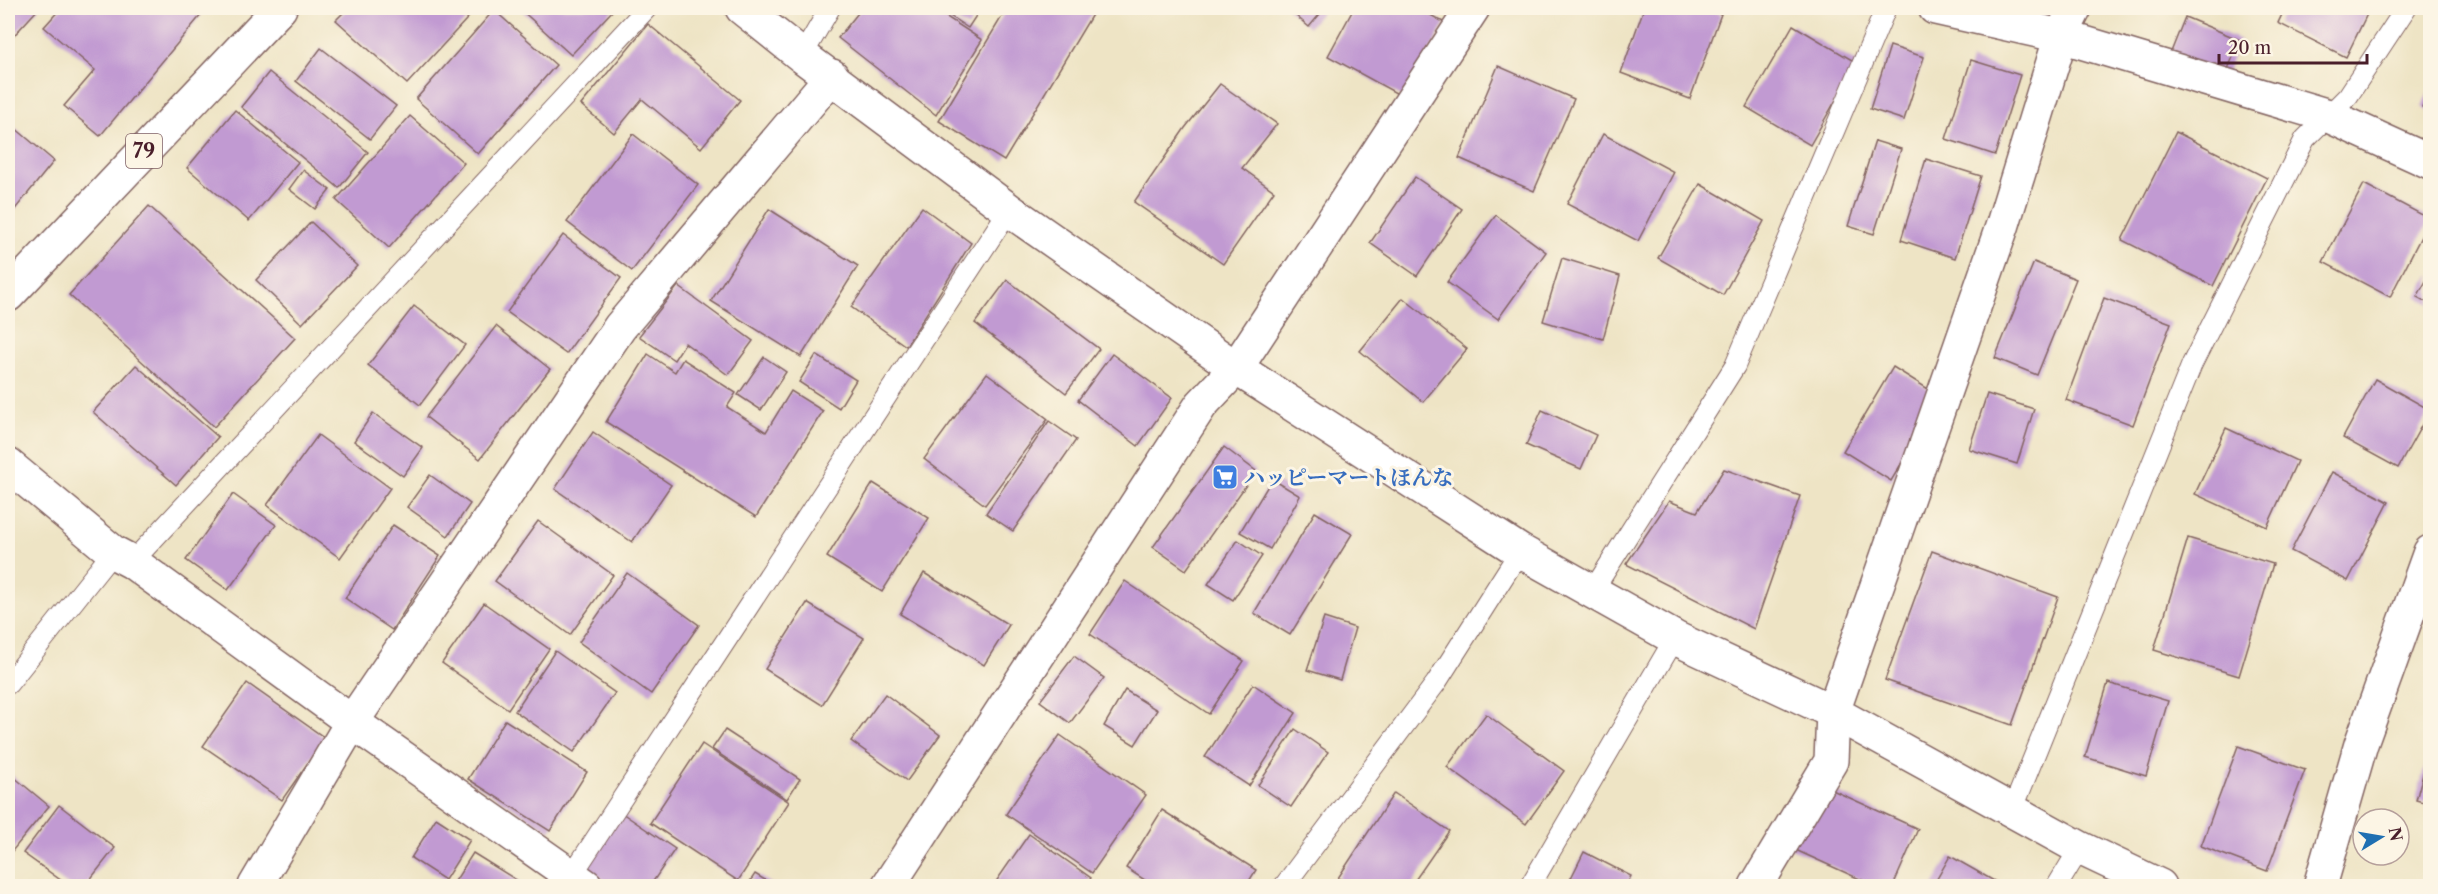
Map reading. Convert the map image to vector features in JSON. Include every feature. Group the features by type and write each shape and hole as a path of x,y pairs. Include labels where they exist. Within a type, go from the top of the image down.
{"street":[{"name":"79","path":"8,295 280,8"},
{"path":"742,8 802,56 832,76 1009,210 1236,368 1520,551 1675,638 1833,712 2080,848 2160,886"},
{"path":"888,886 1201,405 1236,368 1473,8"},
{"path":"1935,8 2068,22 2329,116 2430,162"},
{"path":"1756,886 1831,761 1833,712 2003,224 2068,22"},
{"path":"255,886 352,722 620,327 832,76"},
{"path":"8,465 123,557 573,883"},
{"path":"2320,886 2361,744 2430,552"}],"lane":[{"path":"8,684 123,557 647,8"},
{"path":"802,56 830,8"},
{"path":"1592,592 1735,366 1886,8"},
{"path":"2012,811 2192,364 2305,139 2348,96 2406,8"},
{"path":"573,883 1009,210"},
{"path":"1284,886 1436,683 1520,551"},
{"path":"1530,886 1675,638"},
{"path":"2057,886 2080,848"}],"building":[{"path":"8,8 39,8 8,42"},
{"path":"61,8 207,8 100,136 64,106 95,70 44,27"},
{"path":"348,8 477,8 407,84 336,20"},
{"path":"519,8 615,8 571,55"},
{"path":"862,8 933,8 982,40 936,115 838,38"},
{"path":"938,8 981,8 968,28"},
{"path":"1007,8 1096,8 1004,161 939,121"},
{"path":"1287,8 1325,8 1309,27"},
{"path":"1354,8 1418,8 1445,23 1405,98 1328,56"},
{"path":"1644,8 1702,8 1721,14 1690,99 1621,73"},
{"path":"2285,8 2370,8 2346,57 2278,23"},
{"path":"494,10 556,65 478,154 416,99"},
{"path":"2185,17 2240,40 2223,81 2169,57"},
{"path":"648,24 740,100 701,148 642,99 614,133 581,105"},
{"path":"1793,25 1857,63 1810,145 1746,107"},
{"path":"1890,46 1924,57 1904,120 1870,109"},
{"path":"321,48 396,106 370,139 296,81"},
{"path":"1971,60 2020,75 1995,155 1946,139"},
{"path":"1498,66 1574,99 1534,191 1459,158"},
{"path":"269,72 368,152 339,188 241,107"},
{"path":"1220,84 1277,124 1242,168 1274,191 1223,264 1134,202 1185,128"},
{"path":"2430,89 2430,111 2422,107"},
{"path":"235,110 298,162 249,221 187,168"},
{"path":"410,116 464,163 389,248 336,200"},
{"path":"8,122 54,161 8,218"},
{"path":"2176,132 2267,178 2213,286 2122,240"},
{"path":"633,134 698,185 632,271 567,222"},
{"path":"1603,134 1674,172 1638,241 1567,204"},
{"path":"1875,141 1901,149 1874,234 1848,226"},
{"path":"1926,159 1981,176 1955,258 1901,240"},
{"path":"303,170 330,190 315,209 289,189"},
{"path":"1415,177 1462,209 1417,276 1370,243"},
{"path":"1700,184 1764,221 1723,295 1658,258"},
{"path":"2364,184 2430,219 2390,297 2323,262"},
{"path":"149,206 295,338 214,427 69,295"},
{"path":"922,207 971,243 906,346 851,307"},
{"path":"769,209 858,266 801,357 711,301"},
{"path":"1496,215 1546,252 1498,319 1447,282"},
{"path":"311,222 357,266 302,324 256,280"},
{"path":"563,235 621,278 566,354 507,312"},
{"path":"1562,258 1620,276 1603,339 1543,321"},
{"path":"2034,262 2076,279 2037,375 1995,358"},
{"path":"2430,274 2430,304 2417,297"},
{"path":"1007,280 1099,349 1066,393 975,323"},
{"path":"678,286 753,341 728,375 685,343 674,360 639,336"},
{"path":"1403,298 1467,349 1423,402 1360,351"},
{"path":"2104,298 2171,323 2133,425 2066,400"},
{"path":"414,306 465,345 420,405 368,365"},
{"path":"496,326 550,369 480,459 426,417"},
{"path":"648,354 675,372 683,359 736,393 727,407 766,432 791,391 823,411 756,517 606,422"},
{"path":"1112,354 1172,398 1138,446 1078,400"},
{"path":"816,355 856,380 839,408 799,382"},
{"path":"764,357 786,372 761,410 738,395"},
{"path":"136,365 218,437 176,485 93,412"},
{"path":"1893,367 1941,397 1891,481 1843,451"},
{"path":"987,373 1048,419 985,505 924,459"},
{"path":"2375,379 2430,410 2398,468 2343,438"},
{"path":"1987,394 2034,409 2017,464 1969,449"},
{"path":"1542,410 1596,435 1581,469 1526,445"},
{"path":"373,413 423,448 403,476 354,441"},
{"path":"1049,421 1076,440 1013,531 986,513"},
{"path":"2226,428 2297,461 2267,527 2195,494"},
{"path":"593,432 671,485 632,542 555,489"},
{"path":"318,435 390,488 340,558 267,505"},
{"path":"1224,447 1256,471 1186,570 1153,547"},
{"path":"1724,469 1800,496 1754,629 1626,564 1669,501 1697,512"},
{"path":"2332,472 2389,502 2348,581 2291,551"},
{"path":"430,475 470,504 448,536 407,507"},
{"path":"1272,479 1300,496 1270,549 1240,532"},
{"path":"873,483 929,518 882,592 827,557"},
{"path":"233,494 276,525 228,590 186,560"},
{"path":"1315,512 1352,534 1290,635 1254,613"},
{"path":"538,521 613,575 570,635 495,581"},
{"path":"393,525 440,556 392,630 345,598"},
{"path":"2188,538 2273,564 2239,676 2154,650"},
{"path":"1238,540 1262,556 1233,600 1208,584"},
{"path":"1932,551 2058,597 2012,725 1885,680"},
{"path":"627,573 699,625 651,694 579,642"},
{"path":"924,573 1009,625 984,665 900,614"},
{"path":"1125,581 1244,661 1209,714 1090,634"},
{"path":"484,603 549,649 508,709 442,663"},
{"path":"807,603 864,638 822,705 765,669"},
{"path":"1324,618 1355,628 1340,680 1307,670"},
{"path":"555,651 615,693 574,752 515,711"},
{"path":"1074,656 1104,678 1070,723 1040,701"},
{"path":"247,683 325,738 282,800 203,746"},
{"path":"2108,683 2168,701 2146,776 2085,757"},
{"path":"1253,684 1296,713 1249,786 1205,757"},
{"path":"1125,690 1157,710 1135,745 1104,726"},
{"path":"885,694 940,735 907,781 851,741"},
{"path":"1486,714 1564,771 1526,824 1447,767"},
{"path":"505,720 587,772 550,831 468,779"},
{"path":"1295,729 1328,752 1291,807 1258,785"},
{"path":"725,730 800,779 787,799 712,749"},
{"path":"1060,735 1146,795 1092,873 1006,814"},
{"path":"702,744 789,802 738,881 650,823"},
{"path":"2238,746 2305,770 2267,871 2201,846"},
{"path":"2430,748 2430,804 2416,800"},
{"path":"8,772 49,806 8,856"},
{"path":"1817,783 1918,829 1893,886 1875,886 1789,847"},
{"path":"1394,793 1449,831 1411,886 1351,886 1338,878"},
{"path":"59,805 115,848 85,886 69,886 23,853"},
{"path":"616,809 675,849 650,886 613,886 579,863"},
{"path":"1162,810 1256,870 1246,886 1154,886 1126,868"},
{"path":"436,818 470,840 445,880 411,858"},
{"path":"1029,834 1091,878 1085,886 993,886"},
{"path":"1584,852 1631,876 1626,886 1567,886"},
{"path":"473,853 526,886 452,886"},
{"path":"1950,856 2003,886 1933,886"},
{"path":"755,874 775,886 747,886"}],"place":[{"name":"ハッピーマートほんな","path":"1225,477"}]}
